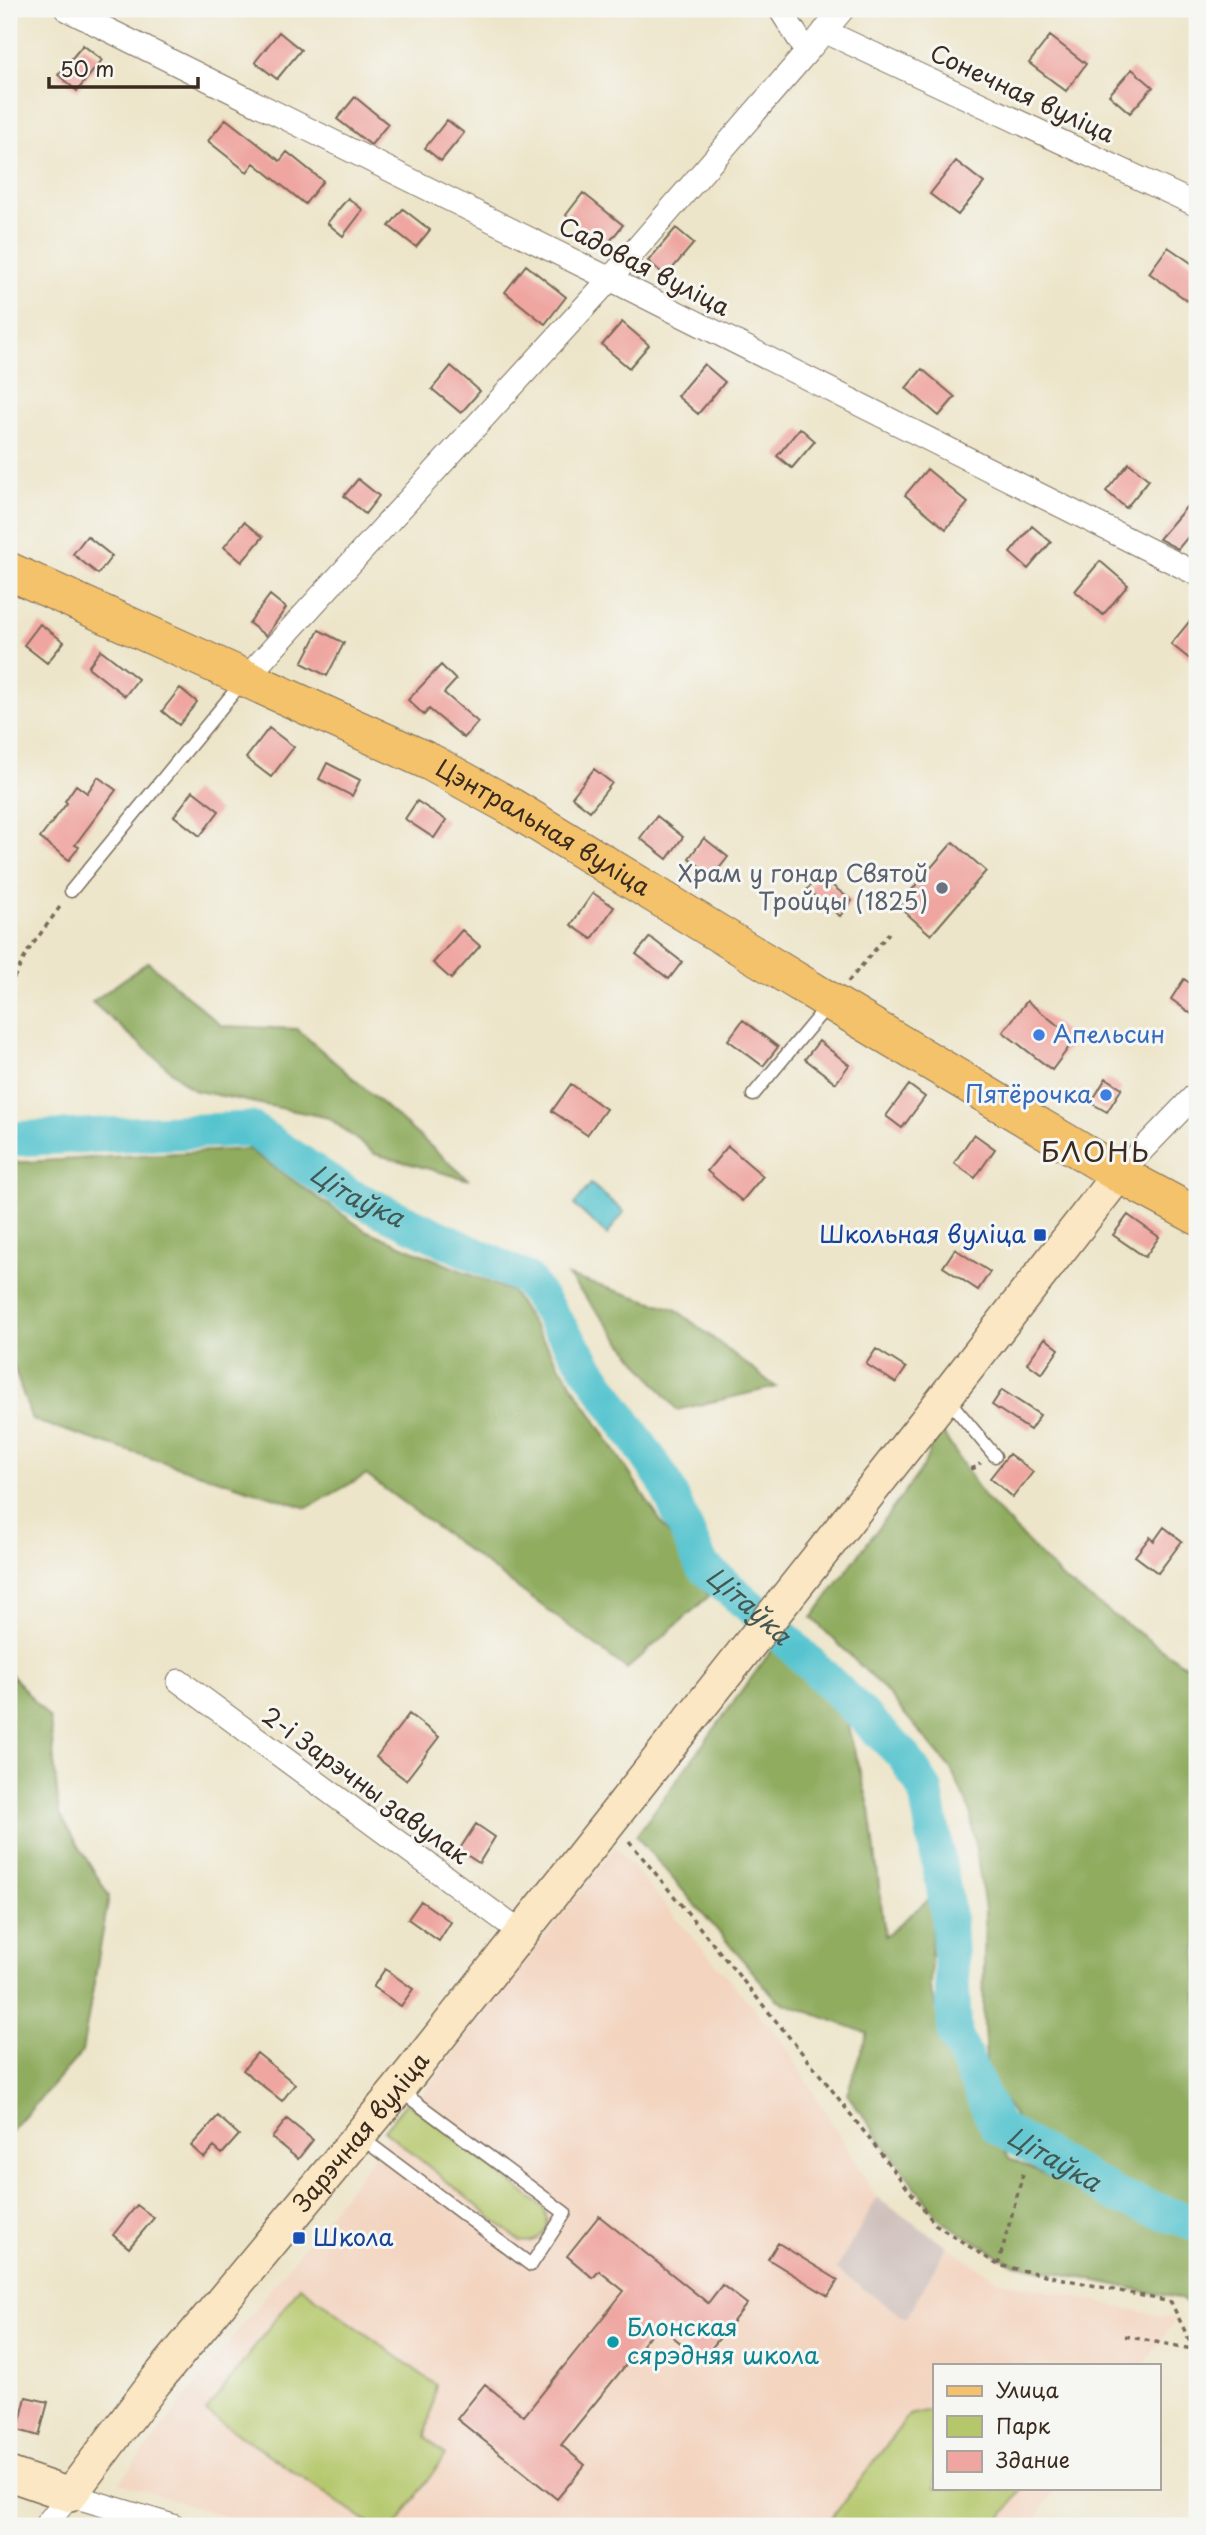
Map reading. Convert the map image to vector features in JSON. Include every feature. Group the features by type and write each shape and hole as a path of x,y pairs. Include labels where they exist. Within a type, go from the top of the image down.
{"main road":[{"name":"Цэнтральная вуліца","path":"9,571 442,768 510,806 1119,1174 1197,1216"},
{"path":"942,1401 1119,1174"},
{"name":"Зарэчная вуліца","path":"70,2495 155,2382 398,2089 942,1401"},
{"path":"9,2474 70,2495"}],"street":[{"name":"Садовая вуліца","path":"66,9 1197,574"},
{"path":"780,9 807,52"},
{"path":"247,677 610,279 843,9"},
{"name":"Сонечная вуліца","path":"824,31 1197,205"},
{"path":"1119,1174 1197,1093"},
{"name":"2-і Зарэчны завулак","path":"179,1681 520,1933"},
{"path":"45,2526 70,2495 173,2526"}],"lane":[{"path":"71,891 247,677"},
{"path":"753,1095 831,1002"},
{"path":"942,1401 995,1456"},
{"path":"359,2136 531,2265 565,2213 398,2089"}],"path":[{"path":"9,987 28,951 71,891"},
{"path":"831,1002 889,933"},
{"path":"611,1819 825,2081 935,2224 998,2265 1171,2302 1196,2350"},
{"path":"998,2265 1023,2174"},
{"path":"1125,2336 1196,2350"}],"shaded area":[{"path":"615,1847 784,2043 877,2198 836,2271 906,2319 947,2246 997,2280 1176,2319 1145,2364 933,2364 933,2490 1056,2490 1030,2526 256,2526 119,2483"},
{"path":"877,2198 947,2246 906,2319 836,2270"}],"green space":[{"path":"148,962 222,1026 297,1029 469,1180 375,1154 329,1118 193,1090 92,1002"},
{"path":"248,1149 365,1230 512,1292 709,1596 627,1669 366,1475 307,1508 32,1420 9,1353 9,1163"},
{"path":"568,1276 675,1309 776,1387 677,1410"},
{"path":"939,1427 984,1497 1064,1580 1183,1664 1197,1670 1197,2210 1168,2203 1122,2186 1073,2162 1018,2121 987,2077 983,2010 985,1910 970,1810 951,1769 882,1687 812,1618 923,1467"},
{"path":"774,1647 845,1716 870,1809 885,1936 933,1896 930,1990 965,2087 1009,2158 1118,2208 1197,2240 1197,2310 1178,2298 1011,2263 940,2220 847,2094 867,2033 778,2001 636,1836"},
{"path":"9,1672 50,1719 59,1813 109,1896 82,2052 9,2134"},
{"path":"407,2102 544,2208 548,2223 541,2236 530,2241 520,2241 384,2130"},
{"path":"300,2286 436,2385 426,2437 445,2455 396,2526 373,2526 206,2412"},
{"path":"933,2410 933,2490 1021,2490 996,2526 826,2526 909,2415"}],"water":[{"path":"591,1184 624,1212 607,1235 574,1205"}],"building":[{"path":"279,32 301,50 277,79 255,62"},
{"path":"1050,36 1086,64 1066,91 1029,63"},
{"path":"83,45 102,60 77,91 58,75"},
{"path":"1132,69 1153,87 1130,113 1109,95"},
{"path":"355,97 388,124 371,145 337,119"},
{"path":"226,119 280,161 287,152 323,181 305,204 254,163 247,172 208,141"},
{"path":"447,120 464,133 441,161 425,148"},
{"path":"956,161 984,183 958,215 930,194"},
{"path":"583,193 623,225 606,246 566,215"},
{"path":"348,198 363,210 343,236 327,223"},
{"path":"403,209 430,230 416,247 389,226"},
{"path":"676,228 694,243 666,276 648,261"},
{"path":"1168,247 1197,267 1197,287 1188,301 1149,273"},
{"path":"526,265 566,297 545,324 505,292"},
{"path":"622,322 649,345 629,368 602,345"},
{"path":"704,364 725,382 698,414 677,396"},
{"path":"451,366 480,391 461,413 432,389"},
{"path":"922,369 955,397 939,416 906,388"},
{"path":"800,428 815,441 792,468 777,456"},
{"path":"1129,463 1149,480 1126,508 1106,491"},
{"path":"927,469 968,503 946,529 905,495"},
{"path":"358,479 379,496 365,514 344,496"},
{"path":"1188,505 1197,513 1197,526 1178,549 1159,539"},
{"path":"244,522 263,537 242,562 224,547"},
{"path":"1032,526 1051,542 1028,569 1010,553"},
{"path":"87,536 112,556 98,574 73,554"},
{"path":"1100,561 1128,585 1103,615 1075,591"},
{"path":"270,595 286,608 266,636 249,623"},
{"path":"1197,612 1197,665 1171,644"},
{"path":"40,624 64,642 47,663 24,645"},
{"path":"319,630 344,643 327,676 302,663"},
{"path":"101,650 138,679 125,696 88,667"},
{"path":"441,665 456,680 444,693 478,722 464,738 429,709 424,715 408,700"},
{"path":"180,688 197,702 179,725 162,711"},
{"path":"269,728 294,747 271,777 246,758"},
{"path":"327,763 360,780 352,796 319,779"},
{"path":"594,769 612,783 590,811 572,797"},
{"path":"98,777 116,790 75,845 79,847 69,860 40,838 67,803 65,801 76,785 87,793"},
{"path":"193,791 219,811 200,836 174,816"},
{"path":"417,801 446,820 434,838 405,819"},
{"path":"657,816 683,837 667,859 640,838"},
{"path":"704,838 728,857 713,876 689,858"},
{"name":"Храм у гонар Святой Тройцы (1825)","path":"953,842 986,871 931,935 898,906"},
{"path":"819,875 852,901 840,916 807,890"},
{"path":"593,893 614,907 592,939 571,925"},
{"path":"462,930 480,946 451,979 433,963"},
{"path":"650,937 682,962 669,979 636,954"},
{"path":"1184,979 1197,988 1197,1018 1171,999"},
{"name":"Апельсин","path":"1027,1001 1075,1039 1052,1070 1003,1032"},
{"path":"743,1020 778,1047 763,1066 728,1040"},
{"path":"819,1041 849,1065 836,1083 805,1059"},
{"name":"Пятёрочка","path":"1106,1078 1122,1088 1107,1112 1091,1103"},
{"path":"571,1084 606,1109 587,1135 552,1111"},
{"path":"909,1085 925,1097 902,1128 886,1116"},
{"path":"974,1134 995,1149 975,1178 954,1163"},
{"path":"728,1146 763,1176 742,1201 707,1171"},
{"path":"1128,1215 1159,1237 1145,1257 1113,1235"},
{"path":"955,1249 990,1272 978,1290 943,1267"},
{"path":"1045,1338 1059,1349 1042,1374 1027,1363"},
{"path":"876,1349 906,1368 896,1383 866,1364"},
{"path":"1002,1390 1040,1415 1030,1430 992,1405"},
{"path":"1009,1454 1033,1472 1013,1497 990,1478"},
{"path":"1164,1527 1182,1541 1158,1573 1135,1556 1150,1537 1154,1541"},
{"path":"409,1714 439,1737 406,1780 376,1757"},
{"path":"476,1824 495,1837 479,1863 459,1850"},
{"path":"421,1901 451,1922 439,1941 408,1919"},
{"path":"385,1969 413,1989 401,2006 373,1987"},
{"path":"257,2053 295,2084 282,2101 243,2070"},
{"path":"218,2116 239,2135 222,2154 214,2147 204,2158 191,2146"},
{"path":"287,2119 313,2140 298,2159 272,2138"},
{"path":"137,2205 154,2218 129,2248 113,2235"},
{"name":"Блонская сярэдняя школа","path":"599,2216 708,2303 722,2285 747,2304 702,2360 658,2325 561,2445 585,2465 557,2499 457,2419 485,2384 524,2416 624,2291 599,2271 593,2278 567,2256"},
{"path":"778,2243 838,2280 828,2296 768,2259"},
{"path":"26,2397 48,2402 39,2436 18,2430"}],"waterway":[{"name":"Цітаўка","path":"9,1139 251,1129 349,1195 527,1279 664,1480 702,1566 764,1618 903,1755 925,1789 948,1913 955,2035 997,2127 1119,2197 1197,2224"}],"place":[{"name":"Храм у гонар Святой Тройцы (1825)","path":"942,888"},
{"name":"Апельсин","path":"1039,1035"},
{"name":"Пятёрочка","path":"1106,1095"},
{"name":"Школьная вуліца","path":"1040,1235"},
{"name":"Школа","path":"299,2238"},
{"name":"Блонская сярэдняя школа","path":"613,2342"}],"district":[{"name":"БЛОНЬ","path":"1096,1152"}]}
